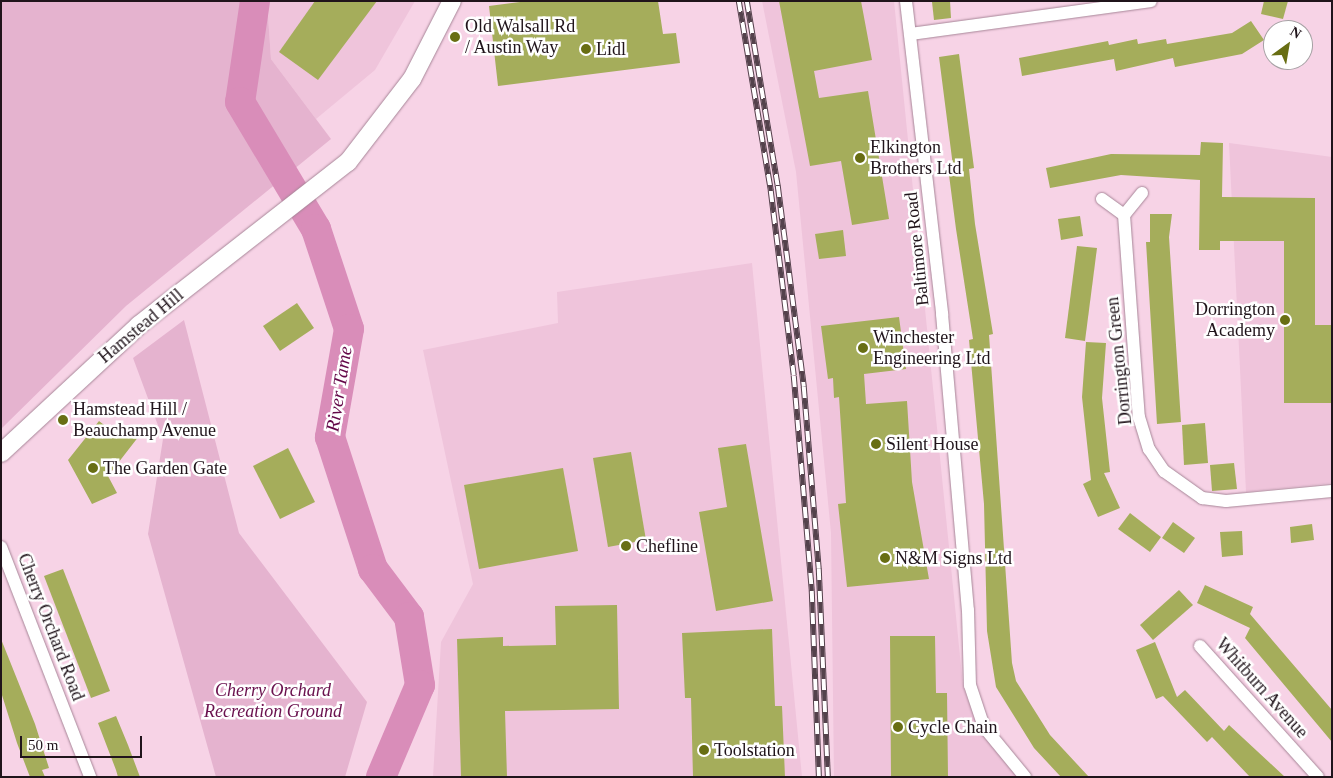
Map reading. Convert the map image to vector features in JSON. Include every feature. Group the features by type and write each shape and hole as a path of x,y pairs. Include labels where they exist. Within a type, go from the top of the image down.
{"main road":[{"name":"Hamstead Hill","path":"1,453 139,325 324,184 386,117 452,1"}],"street":[{"name":"Baltimore Road","path":"906,1 942,314 968,610 970,685 984,727 1025,777"},
{"path":"911,34 1150,1"},
{"path":"1102,199 1124,215 1142,193"},
{"name":"Dorrington Green","path":"1124,215 1139,417 1149,449 1164,472 1202,498 1226,501 1332,491"},
{"name":"Cherry Orchard Road","path":"1,547 90,777"},
{"name":"Whitburn Avenue","path":"1200,646 1318,777"}],"shaded area":[{"path":"267,1 415,1 375,70 316,119 271,59"},
{"path":"762,1 894,1 963,686 979,730 1017,777 834,777 831,533 796,172"},
{"name":"Dorrington Academy","path":"1229,143 1332,157 1332,483 1246,492"},
{"path":"752,263 802,777 433,777 441,642 473,584 423,350 558,323 557,292"}],"green space":[{"path":"1,1 267,1 271,59 331,139 126,306 1,429"},
{"name":"Cherry Orchard Recreation Ground","path":"184,320 239,533 367,702 345,777 216,777 148,534 163,439 133,358"}],"building":[{"path":"315,1 377,1 318,80 279,52"},
{"name":"Lidl","path":"528,1 658,1 663,34 676,33 680,63 498,86 489,6"},
{"path":"779,1 861,1 872,60 814,71 819,98 868,91 889,219 852,225 841,161 810,166"},
{"path":"950,1 951,18 934,20 932,2"},
{"path":"1264,1 1288,1 1283,19 1261,14"},
{"path":"1251,21 1263,41 1242,54 1175,67 1173,58 1116,71 1114,59 1022,76 1019,58 1108,41 1109,45 1137,39 1138,44 1166,39 1167,44 1232,33"},
{"path":"959,54 974,168 969,169 975,224 993,334 989,335 1012,663 1016,681 1050,735 1089,777 1061,777 1034,748 996,687 987,631 984,504 969,340 973,339 949,175 954,174 939,57"},
{"path":"1201,142 1223,143 1222,197 1315,198 1315,325 1332,325 1332,403 1284,403 1284,241 1220,241 1220,250 1199,250 1200,180 1121,175 1050,188 1046,168 1111,154 1200,155"},
{"path":"1150,214 1172,214 1169,237 1181,422 1157,424 1146,242 1150,242"},
{"path":"1080,216 1083,236 1061,240 1058,219"},
{"path":"843,230 846,256 819,259 815,234"},
{"path":"1077,246 1097,248 1085,341 1065,338"},
{"path":"297,303 314,328 280,351 263,326"},
{"path":"899,317 906,369 864,374 866,404 907,401 912,482 929,579 847,587 838,504 846,503 839,397 834,398 833,378 828,379 821,326"},
{"path":"1086,342 1106,343 1102,398 1110,472 1104,473 1120,508 1098,517 1083,484 1091,480 1082,397"},
{"name":"The Garden Gate","path":"99,421 117,435 124,425 139,436 108,476 117,493 92,504 68,460"},
{"path":"1205,423 1208,463 1184,465 1182,425"},
{"path":"746,444 773,601 716,611 699,512 727,507 718,448"},
{"path":"288,448 315,502 280,519 253,466"},
{"path":"631,452 646,540 608,547 593,458"},
{"path":"1234,463 1237,489 1212,491 1210,465"},
{"path":"563,468 578,551 479,569 464,485"},
{"path":"1130,513 1161,537 1150,552 1118,529"},
{"path":"1173,522 1195,538 1184,553 1162,538"},
{"path":"1312,524 1314,540 1291,543 1290,527"},
{"path":"1242,531 1243,555 1222,557 1220,532"},
{"path":"63,569 110,691 91,698 44,576"},
{"path":"1205,585 1253,607 1250,614 1332,710 1332,742 1245,638 1250,628 1197,603"},
{"path":"1179,590 1193,605 1153,640 1140,625"},
{"path":"617,605 619,709 505,711 507,777 461,777 457,639 503,637 503,646 556,645 555,606"},
{"path":"772,629 775,706 782,706 785,777 693,777 691,698 685,698 682,633"},
{"path":"890,636 935,636 936,693 947,693 948,777 891,777"},
{"path":"1,639 35,724 49,768 42,770 45,777 30,777 17,743 1,692"},
{"path":"1155,642 1177,697 1185,690 1224,731 1229,725 1285,777 1250,777 1212,737 1207,742 1163,696 1156,699 1136,650"},
{"path":"116,716 140,777 118,777 98,723"}],"waterway":[{"name":"River Tame","path":"255,1 240,102 316,229 349,329 330,437 373,569 409,617 420,685 381,777"}],"railway":[{"path":"739,1 771,191 794,376 812,591 819,777"},
{"path":"747,1 778,186 804,387 819,569 828,777"}],"place":[{"name":"Old Walsall Rd / Austin Way","path":"455,37"},
{"name":"Lidl","path":"586,49"},
{"name":"Elkington Brothers Ltd","path":"860,158"},
{"name":"Dorrington Academy","path":"1285,320"},
{"name":"Winchester Engineering Ltd","path":"863,348"},
{"name":"Hamstead Hill / Beauchamp Avenue","path":"63,420"},
{"name":"Silent House","path":"876,444"},
{"name":"The Garden Gate","path":"93,468"},
{"name":"Chefline","path":"626,546"},
{"name":"N&M Signs Ltd","path":"885,558"},
{"name":"Cycle Chain","path":"898,727"},
{"name":"Toolstation","path":"704,750"}]}
